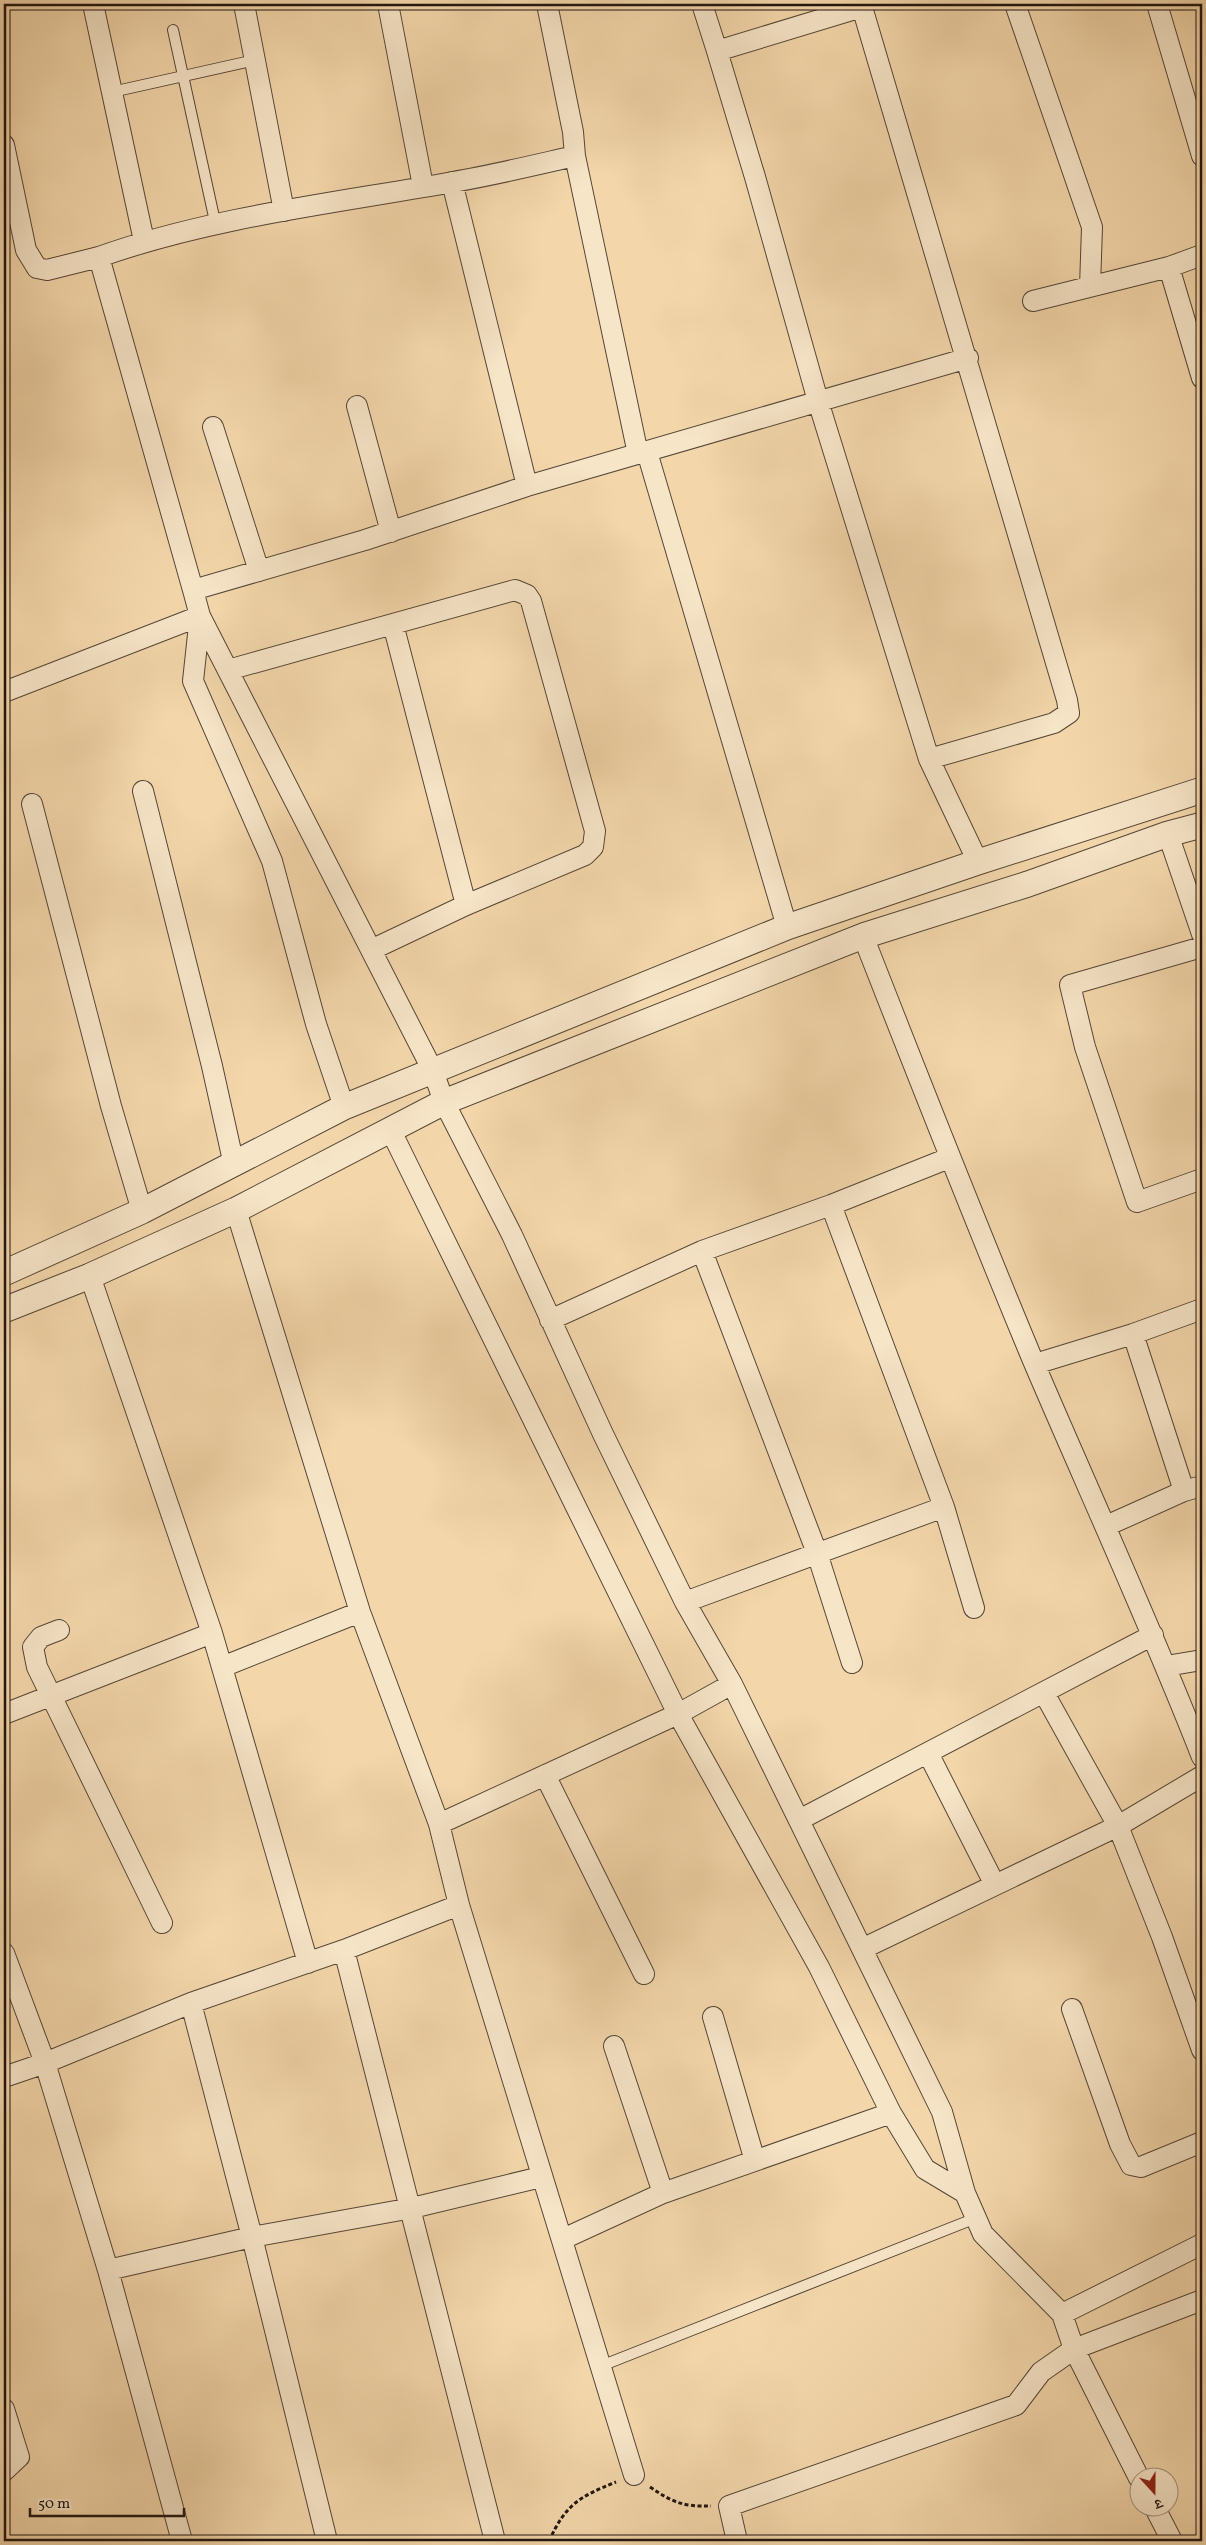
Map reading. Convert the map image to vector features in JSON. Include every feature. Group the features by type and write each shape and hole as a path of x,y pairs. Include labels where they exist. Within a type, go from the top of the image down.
{"street":[{"path":"93,4 144,241"},
{"path":"244,4 284,211"},
{"path":"388,4 423,186"},
{"path":"547,4 575,156 642,453 787,927"},
{"path":"702,4 755,177 818,401 929,759 978,862"},
{"path":"1014,4 1092,227 1090,287"},
{"path":"1157,4 1202,156"},
{"path":"716,51 864,5 1067,700 1069,714 1054,723 929,759"},
{"path":"4,145 26,250 37,268 47,270 99,257 144,241 284,211 452,182 575,156"},
{"path":"452,182 527,486"},
{"path":"1033,301 1169,267 1202,255"},
{"path":"99,257 200,616 433,1071 444,1102 512,1235 602,1434 685,1602 732,1684 942,2112 965,2193 983,2234 1062,2314 1074,2349 1134,2468"},
{"path":"1169,267 1202,378"},
{"path":"193,590 391,532 527,486 968,358"},
{"path":"357,406 391,532"},
{"path":"213,426 259,571"},
{"path":"228,670 515,590 527,595 531,601 595,831 593,848 585,855 466,906 371,950"},
{"path":"4,692 200,616"},
{"path":"200,616 193,681 272,861 316,1024 344,1107"},
{"path":"393,624 466,906"},
{"path":"4,1273 142,1211 344,1107 787,927 978,862 1202,790"},
{"path":"143,792 212,1066 234,1165"},
{"path":"32,804 111,1106 142,1211"},
{"path":"4,1310 90,1276 236,1210 444,1102 863,936 1028,884 1168,834 1202,825"},
{"path":"1168,834 1202,934"},
{"path":"863,936 950,1158 1035,1364 1153,1635 1202,1757"},
{"path":"1202,947 1070,985 1085,1047 1137,1202 1202,1179"},
{"path":"390,1129 678,1714 819,1967 891,2114 925,2169 965,2193"},
{"path":"550,1320 702,1251 831,1205 950,1158"},
{"path":"831,1205 944,1507 974,1608"},
{"path":"236,1210 360,1612 440,1824 459,1905 634,2475"},
{"path":"702,1251 817,1553 852,1663"},
{"path":"90,1276 212,1633 308,1963"},
{"path":"1035,1364 1133,1334 1202,1309"},
{"path":"1106,1526 1193,1488 1133,1334"},
{"path":"685,1602 944,1507"},
{"path":"222,1667 360,1612"},
{"path":"59,1630 42,1637 33,1647 37,1667 162,1923"},
{"path":"4,1714 212,1633"},
{"path":"799,1820 1153,1635"},
{"path":"1166,1666 1202,1660"},
{"path":"440,1824 678,1714 732,1684"},
{"path":"1044,1693 1118,1826 1162,1937 1202,2050"},
{"path":"928,1753 995,1885"},
{"path":"545,1775 644,1974"},
{"path":"862,1949 1118,1826 1202,1776"},
{"path":"4,2077 45,2063 190,2003 344,1950 459,1905"},
{"path":"344,1950 412,2208 495,2541"},
{"path":"4,1953 45,2063 108,2270 182,2541"},
{"path":"190,2003 252,2237 327,2541"},
{"path":"1072,2009 1120,2144 1131,2165 1141,2167 1202,2142"},
{"path":"714,2017 754,2161"},
{"path":"614,2046 663,2193"},
{"path":"563,2239 663,2193 891,2114"},
{"path":"108,2270 252,2237 412,2208 541,2177"},
{"path":"1062,2314 1202,2244"},
{"path":"736,2541 729,2506 1016,2404 1041,2372 1074,2349 1202,2300"},
{"path":"4,2409 19,2457 4,2471"},
{"path":"1160,2518 1172,2541"}],"lane":[{"path":"173,30 216,226"},
{"path":"112,92 255,60"},
{"path":"601,2366 976,2218"}],"path":[{"path":"549,2541 560,2518 583,2496 634,2475 670,2501 692,2507 729,2506"}]}
